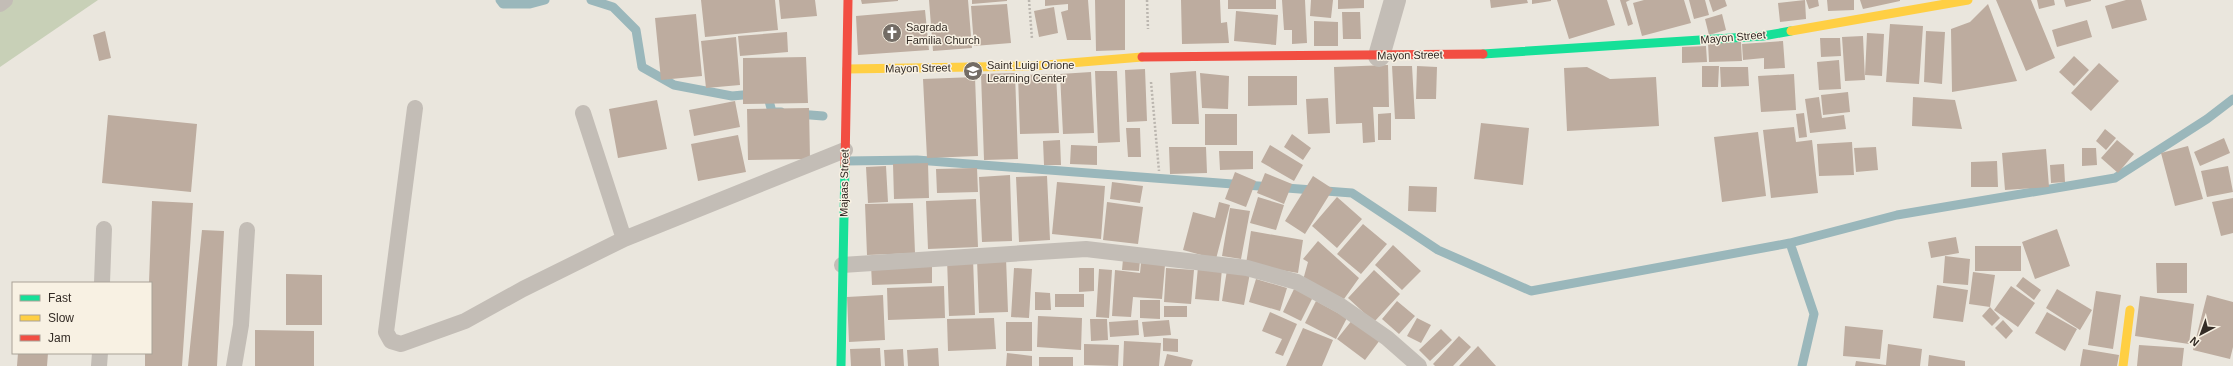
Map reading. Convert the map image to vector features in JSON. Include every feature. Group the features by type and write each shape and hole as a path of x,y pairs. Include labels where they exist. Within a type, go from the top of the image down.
{"street":[{"name":"Majaas Street","path":"842,366 842,265 848,69 848,0"},
{"path":"1379,56 1395,0"},
{"name":"Mayon Street","path":"848,69 1034,66 1149,56 1379,56 1516,53 1763,36 1968,0"},
{"path":"2123,366 2130,310"}],"lane":[{"path":"0,4 5,0"},
{"path":"415,108 386,332 391,341 401,344 465,321 523,289 624,239 845,150"},
{"path":"583,113 624,239"},
{"path":"102,282 104,229"},
{"path":"234,366 241,325 246,230"},
{"path":"842,265 1086,249 1247,268 1297,282 1341,306 1387,338 1419,366"},
{"path":"99,366 100,354"}],"path":[{"path":"1029,0 1034,66"},
{"path":"1149,56 1159,171"}],"green space":[{"path":"0,0 98,0 0,67"}],"building":[{"path":"701,0 775,0 778,30 705,37"},
{"path":"779,0 815,0 817,16 781,19"},
{"path":"861,0 898,0 898,1 862,4"},
{"path":"929,0 968,0 972,48 933,51"},
{"path":"972,0 1007,0 1007,1 972,4"},
{"path":"1045,0 1088,0 1091,40 1067,40 1061,12 1068,10 1068,4 1045,6"},
{"path":"1095,0 1125,0 1125,50 1096,51"},
{"path":"1181,0 1220,0 1221,23 1227,22 1229,43 1182,44"},
{"path":"1228,0 1276,0 1276,9 1228,9"},
{"path":"1282,0 1305,0 1307,43 1292,44 1292,30 1284,30"},
{"path":"1311,0 1333,0 1331,18 1310,16"},
{"path":"1338,0 1364,0 1364,8 1338,9"},
{"path":"1490,0 1527,0 1528,3 1491,8"},
{"path":"1532,0 1551,0 1551,1 1532,4"},
{"path":"1557,0 1607,0 1615,25 1569,39"},
{"path":"1620,0 1630,0 1626,2 1633,24 1628,26"},
{"path":"1644,0 1684,0 1691,23 1642,36 1633,3"},
{"path":"1689,0 1705,0 1709,15 1694,19"},
{"path":"1709,0 1725,0 1727,6 1713,12"},
{"path":"1805,0 1806,19 1780,22 1778,3"},
{"path":"1806,0 1818,0 1819,6 1809,9"},
{"path":"1827,0 1854,0 1854,10 1828,11"},
{"path":"1860,0 1900,0 1900,1 1863,9"},
{"path":"1996,0 2031,0 2055,58 2026,71"},
{"path":"2037,0 2054,0 2055,5 2039,9"},
{"path":"2064,0 2091,0 2091,1 2066,7"},
{"path":"2126,0 2141,0 2147,20 2112,29 2105,6"},
{"path":"1007,4 1011,43 974,46 971,6"},
{"path":"1988,4 2017,81 1952,92 1951,29 1970,22"},
{"path":"1054,7 1058,33 1039,37 1034,11"},
{"name":"Sagrada Familia Church","path":"925,10 929,50 858,55 856,16"},
{"path":"1236,11 1278,15 1276,45 1234,41"},
{"path":"1342,12 1360,12 1361,39 1343,39"},
{"path":"696,14 702,76 661,80 655,18"},
{"path":"1722,14 1726,30 1709,35 1705,19"},
{"path":"2087,20 2092,37 2057,47 2052,30"},
{"path":"1314,21 1338,22 1338,46 1314,46"},
{"path":"1890,24 1923,26 1919,84 1886,82"},
{"path":"105,31 111,58 99,61 93,35"},
{"path":"1926,31 1945,32 1942,84 1924,82"},
{"path":"787,32 788,52 740,56 738,36"},
{"path":"1867,33 1884,34 1882,76 1865,75"},
{"path":"1863,36 1865,80 1845,81 1842,37"},
{"path":"736,37 740,85 706,88 701,41"},
{"path":"1820,38 1840,38 1841,56 1821,57"},
{"path":"1783,41 1785,68 1764,69 1764,58 1743,60 1742,44"},
{"path":"1741,42 1742,61 1709,62 1708,43"},
{"path":"1706,46 1707,62 1682,63 1682,47"},
{"path":"2074,56 2089,70 2074,86 2059,72"},
{"path":"806,57 808,103 743,104 743,58"},
{"path":"1839,60 1841,89 1819,90 1817,62"},
{"path":"2099,63 2119,81 2091,111 2071,93"},
{"path":"1388,65 1389,107 1373,107 1375,142 1363,143 1362,123 1336,124 1334,67"},
{"path":"1392,66 1412,66 1415,119 1395,119"},
{"path":"1417,66 1437,67 1436,99 1416,99"},
{"path":"1702,66 1719,66 1718,87 1702,87"},
{"path":"1587,67 1610,79 1656,77 1659,126 1567,131 1564,68"},
{"path":"1720,67 1748,67 1749,86 1721,87"},
{"path":"1145,69 1147,121 1127,122 1125,70"},
{"path":"1095,71 1117,71 1120,142 1098,143"},
{"path":"1196,71 1199,124 1172,124 1170,73"},
{"path":"1091,72 1094,133 1063,134 1060,74"},
{"path":"1015,73 1018,159 984,160 981,74"},
{"path":"1200,73 1229,76 1228,109 1202,108"},
{"path":"1056,74 1059,133 1020,134 1018,75"},
{"path":"1794,74 1796,110 1761,112 1758,76"},
{"path":"1248,76 1297,76 1297,105 1248,106"},
{"path":"975,77 978,156 927,158 923,79"},
{"path":"1848,92 1850,112 1823,115 1821,95"},
{"path":"1819,97 1822,118 1844,115 1846,129 1810,133 1805,99"},
{"path":"1913,97 1955,100 1962,129 1912,126"},
{"path":"1328,98 1330,133 1308,134 1306,99"},
{"path":"657,100 667,149 618,158 609,109"},
{"path":"735,101 740,127 694,136 689,110"},
{"path":"809,108 810,159 748,160 747,109"},
{"path":"1391,113 1391,140 1378,140 1378,114"},
{"path":"1804,113 1807,137 1799,138 1796,114"},
{"path":"1205,114 1237,114 1237,145 1205,145"},
{"path":"108,115 197,124 191,192 102,183"},
{"path":"1481,123 1529,128 1523,185 1474,179"},
{"path":"1794,127 1796,142 1812,140 1818,193 1771,198 1763,130"},
{"path":"1126,128 1140,128 1141,157 1128,157"},
{"path":"2105,129 2116,138 2106,150 2096,141"},
{"path":"1758,132 1766,196 1722,202 1714,137"},
{"path":"1292,134 1311,148 1303,160 1284,147"},
{"path":"738,135 746,172 698,181 691,144"},
{"path":"2224,138 2230,153 2200,166 2194,152"},
{"path":"1060,140 1061,165 1044,165 1043,141"},
{"path":"2117,140 2134,154 2118,173 2101,158"},
{"path":"1852,142 1854,175 1819,176 1817,144"},
{"path":"1071,145 1097,146 1097,165 1070,164"},
{"path":"1270,145 1303,165 1294,181 1261,162"},
{"path":"2188,146 2203,199 2175,206 2161,153"},
{"path":"1169,147 1206,147 1207,173 1170,174"},
{"path":"1876,147 1878,170 1856,172 1854,148"},
{"path":"2082,148 2096,148 2097,165 2082,166"},
{"path":"2046,149 2049,187 2005,190 2002,153"},
{"path":"1219,151 1253,151 1253,169 1220,170"},
{"path":"1997,161 1998,187 1971,187 1971,162"},
{"path":"928,163 929,198 894,199 893,164"},
{"path":"2064,164 2065,182 2051,183 2050,165"},
{"path":"886,166 888,202 868,203 866,167"},
{"path":"2228,166 2233,192 2207,197 2201,171"},
{"path":"977,168 978,192 937,193 936,169"},
{"path":"1235,172 1256,181 1246,207 1225,199"},
{"path":"1265,173 1292,184 1284,204 1257,193"},
{"path":"1010,175 1012,241 982,242 979,177"},
{"path":"1047,176 1050,240 1019,242 1016,177"},
{"path":"1313,176 1333,189 1305,234 1285,221"},
{"path":"1057,182 1105,186 1101,239 1052,234"},
{"path":"1112,182 1143,186 1140,203 1110,199"},
{"path":"1409,186 1437,187 1436,212 1408,211"},
{"path":"1258,197 1284,205 1276,230 1250,223"},
{"path":"1337,197 1362,219 1337,248 1312,226"},
{"path":"2233,198 2233,233 2221,236 2212,202"},
{"path":"976,199 978,247 928,249 926,201"},
{"path":"152,201 193,203 182,366 145,366 145,354 152,354 152,282 149,282"},
{"path":"1107,202 1143,207 1138,244 1103,240"},
{"path":"1219,202 1230,205 1216,259 1183,250 1193,212 1215,218"},
{"path":"913,203 915,253 867,255 865,204"},
{"path":"1230,208 1250,211 1241,259 1222,256"},
{"path":"1363,224 1387,244 1361,274 1337,254"},
{"path":"2057,229 2070,266 2035,279 2022,242"},
{"path":"202,230 224,231 217,366 188,366"},
{"path":"1251,231 1303,240 1298,273 1246,264"},
{"path":"1956,237 1959,253 1931,258 1928,242"},
{"path":"1318,241 1359,278 1344,299 1303,280 1308,262 1303,259"},
{"path":"1393,245 1421,271 1402,290 1375,265"},
{"path":"1975,246 2021,246 2021,271 1975,271"},
{"path":"1945,256 1970,259 1968,285 1943,283"},
{"path":"973,258 975,315 949,316 947,259"},
{"path":"1006,258 1008,312 979,313 977,259"},
{"path":"1123,259 1140,260 1139,271 1122,270"},
{"path":"932,263 932,283 872,285 871,265"},
{"path":"1141,263 1165,265 1162,299 1133,297 1131,317 1112,316 1115,270 1140,273"},
{"path":"2156,263 2187,263 2187,293 2157,293"},
{"path":"1198,267 1222,269 1219,301 1195,299"},
{"path":"1014,268 1032,269 1029,318 1011,317"},
{"path":"1079,268 1094,268 1094,291 1079,292"},
{"path":"1166,268 1194,270 1191,304 1164,302"},
{"path":"1099,269 1112,270 1109,318 1096,317"},
{"path":"1227,270 1250,273 1244,305 1222,301"},
{"path":"1374,270 1400,294 1374,322 1348,298"},
{"path":"1973,272 1995,275 1990,307 1969,304"},
{"path":"286,274 322,275 322,325 286,325"},
{"path":"2023,277 2041,290 2034,300 2016,286"},
{"path":"1256,279 1287,288 1280,311 1249,302"},
{"path":"1937,285 1968,290 1963,322 1933,318"},
{"path":"944,286 945,318 888,320 887,288"},
{"path":"2011,286 2035,303 2018,327 1994,310"},
{"path":"1294,289 1313,297 1301,321 1283,312"},
{"path":"2057,289 2092,310 2080,330 2046,308"},
{"path":"2096,291 2121,295 2113,349 2088,345"},
{"path":"1035,292 1050,293 1051,310 1035,310"},
{"path":"1055,294 1084,294 1084,307 1055,307"},
{"path":"883,295 885,340 849,342 847,297"},
{"path":"2207,295 2233,302 2233,347 2230,359 2193,350"},
{"path":"2140,296 2194,304 2189,344 2135,336"},
{"path":"1140,300 1160,300 1160,319 1140,318"},
{"path":"1316,301 1347,318 1336,339 1305,323"},
{"path":"1397,301 1415,316 1399,334 1382,319"},
{"path":"1164,306 1187,306 1187,317 1164,317"},
{"path":"1990,307 2000,318 1992,326 1982,316"},
{"path":"1270,312 1297,324 1283,356 1275,353 1282,339 1262,331"},
{"path":"2047,312 2077,329 2065,351 2035,333"},
{"path":"1038,316 1082,318 1081,350 1037,347"},
{"path":"994,318 996,349 948,351 947,319"},
{"path":"1417,318 1431,325 1421,343 1407,336"},
{"path":"1090,319 1107,319 1108,340 1091,341"},
{"path":"1353,319 1380,340 1365,360 1337,339"},
{"path":"1138,320 1139,335 1110,337 1109,322"},
{"path":"1169,320 1171,335 1144,337 1142,322"},
{"path":"2003,320 2013,331 2006,339 1995,328"},
{"path":"1006,322 1032,322 1032,351 1006,351"},
{"path":"1845,326 1883,330 1880,359 1843,356"},
{"path":"1303,328 1333,340 1322,366 1286,366"},
{"path":"1441,329 1452,340 1430,361 1419,350"},
{"path":"255,330 314,331 314,366 255,366"},
{"path":"1459,336 1471,347 1453,366 1435,366 1433,364"},
{"path":"1163,338 1178,339 1178,352 1163,351"},
{"path":"1124,341 1161,343 1159,366 1123,366"},
{"path":"1084,344 1119,345 1118,366 1084,365"},
{"path":"1888,344 1922,349 1920,366 1855,366 1856,361 1886,365"},
{"path":"2139,345 2184,348 2182,366 2137,366"},
{"path":"1478,346 1496,366 1459,366"},
{"path":"880,348 881,366 851,366 850,349"},
{"path":"938,348 939,366 908,366 907,350"},
{"path":"903,349 904,366 885,366 884,350"},
{"path":"2083,349 2119,355 2117,366 2080,366"},
{"path":"1007,353 1032,356 1032,366 1006,366"},
{"path":"18,354 48,354 47,366 17,366"},
{"path":"1167,354 1193,360 1191,366 1164,366"},
{"path":"1929,355 1965,361 1965,366 1928,366"},
{"path":"1039,357 1073,357 1073,366 1039,366"}],"waterway":[{"path":"500,0 503,4 530,4 545,0"},
{"path":"591,0 613,7 636,30 642,67 674,85 732,96 754,94"},
{"path":"767,93 772,112 781,112"},
{"path":"1802,366 1814,314 1790,243 1897,215 2115,178 2207,119 2233,99"},
{"path":"798,114 823,116"},
{"path":"846,161 917,160 1352,193 1438,250 1531,291 1790,243"}],"traffic: fast":[{"path":"1483,54 1763,36 1791,31"},
{"path":"841,366 845,165"}],"traffic: slow":[{"path":"1791,31 1968,0"},
{"path":"847,69 1034,66 1142,57"},
{"path":"2123,366 2130,310"}],"traffic: jam":[{"path":"845,165 848,0"},
{"path":"1142,57 1483,54"}],"place":[{"name":"Sagrada Familia Church","path":"892,33"},
{"name":"Saint Luigi Orione Learning Center","path":"973,71"}]}
